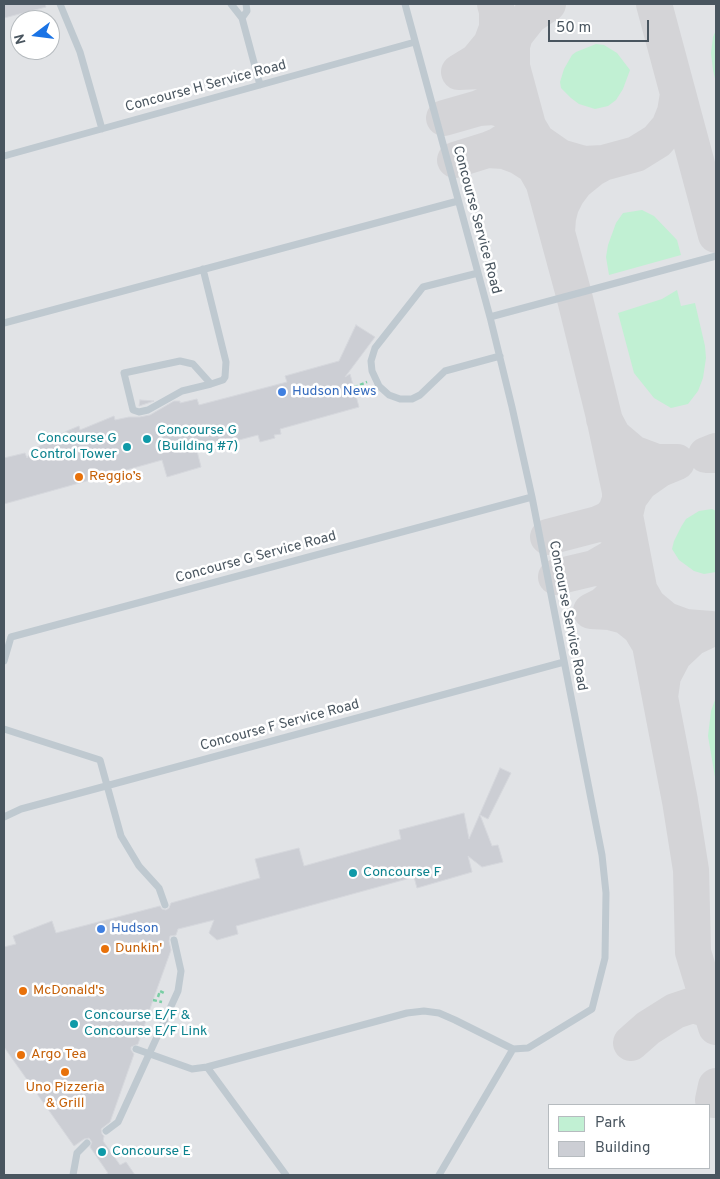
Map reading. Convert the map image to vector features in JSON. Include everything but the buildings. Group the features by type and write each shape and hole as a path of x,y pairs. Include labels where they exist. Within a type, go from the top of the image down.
{"lane":[{"path":"60,4 80,52 102,129"},
{"path":"231,4 242,18 260,85"},
{"path":"242,18 247,11 246,4"},
{"name":"Concourse Service Road","path":"405,4 490,317 532,497 602,855 606,893 605,958 592,1008 528,1048 513,1050"},
{"name":"Concourse H Service Road","path":"4,156 415,42"},
{"path":"4,323 458,201"},
{"path":"490,317 716,256"},
{"path":"203,270 226,362 223,380 212,384 182,391 148,410 139,412 133,410 124,373 180,361 193,364 212,384"},
{"path":"478,273 423,287 375,348 371,361 372,371 379,386 389,395 400,399 412,399 420,395 445,371 500,356"},
{"name":"Concourse G Service Road","path":"4,661 11,637 532,497"},
{"name":"Concourse F Service Road","path":"4,817 21,809 564,662"},
{"path":"4,729 100,760 121,836 139,866 159,888 165,905"},
{"path":"106,1131 118,1122 178,991 181,971 174,940"},
{"path":"136,1049 192,1069 207,1067 406,1012 424,1011 439,1013 513,1050 439,1175"},
{"path":"207,1067 286,1175"},
{"path":"73,1175 77,1154 87,1143"}],"path":[{"path":"348,390 375,379"},
{"path":"153,1000 162,1002 164,993 160,992 158,997"}],"shaded area":[{"path":"4,4 716,4 716,1175 4,1175"}],"green space":[{"path":"716,30 716,83 711,53"},
{"path":"596,44 604,45 617,53 630,70 623,89 616,100 608,106 595,109 579,104 571,98 561,88 560,82 564,69 572,55"},
{"path":"642,210 654,216 677,240 681,255 609,275 606,257 616,223 623,213"},
{"path":"677,290 681,306 695,303 706,358 703,378 698,391 688,404 671,408 654,398 634,373 618,313 662,299"},
{"path":"712,509 716,511 716,572 704,574 694,571 679,560 672,549 674,541 686,519 699,511"},
{"path":"716,697 716,783 708,736 711,711"}],"taxiway":[{"path":"495,4 574,295 604,417 625,515 680,801 691,870 693,952 716,1027"},
{"path":"548,4 530,16 515,35 512,46 512,76 506,91 495,101 479,108 493,107 505,110 519,117 528,126 537,141 560,157 584,164 603,163"},
{"path":"654,4 716,235"},
{"path":"497,13 497,28 491,44 477,61 459,72 481,71 500,76 520,96"},
{"path":"557,232 561,206 576,182 603,163 636,154 657,141 669,127 675,112 678,94"},
{"path":"444,118 479,108"},
{"path":"523,108 519,127 511,137 487,150 504,151 520,157 534,166 543,182"},
{"path":"455,160 487,150"},
{"path":"604,419 613,436 633,453 657,462 677,462 660,469 640,483 629,498 625,515"},
{"path":"716,451 706,455 716,455"},
{"path":"620,491 620,500 616,511 609,519 598,524 611,525 625,534 630,544 631,563 627,575 614,595 603,605 591,611 610,612 625,616 640,628 649,643"},
{"path":"548,537 598,524"},
{"path":"626,524 623,544 613,557 594,568 617,569 633,579 648,605 666,620 685,627 711,629 692,638 674,655 663,676 660,697"},
{"path":"556,577 594,568"},
{"path":"631,1043 648,1028 675,1011 693,1005 716,1012"},
{"path":"713,1100 716,1086"}],"place":[{"name":"Hudson News","path":"282,392"},
{"name":"Concourse G (Building #7)","path":"147,439"},
{"name":"Concourse G Control Tower","path":"127,447"},
{"name":"Reggio’s","path":"79,477"},
{"name":"Concourse F","path":"353,873"},
{"name":"Hudson","path":"101,929"},
{"name":"Dunkin'","path":"105,949"},
{"name":"McDonald's","path":"23,991"},
{"name":"Concourse E/F & Concourse E/F Link","path":"74,1024"},
{"name":"Argo Tea","path":"21,1055"},
{"name":"Uno Pizzeria & Grill","path":"65,1072"},
{"name":"Concourse E","path":"102,1152"}]}
